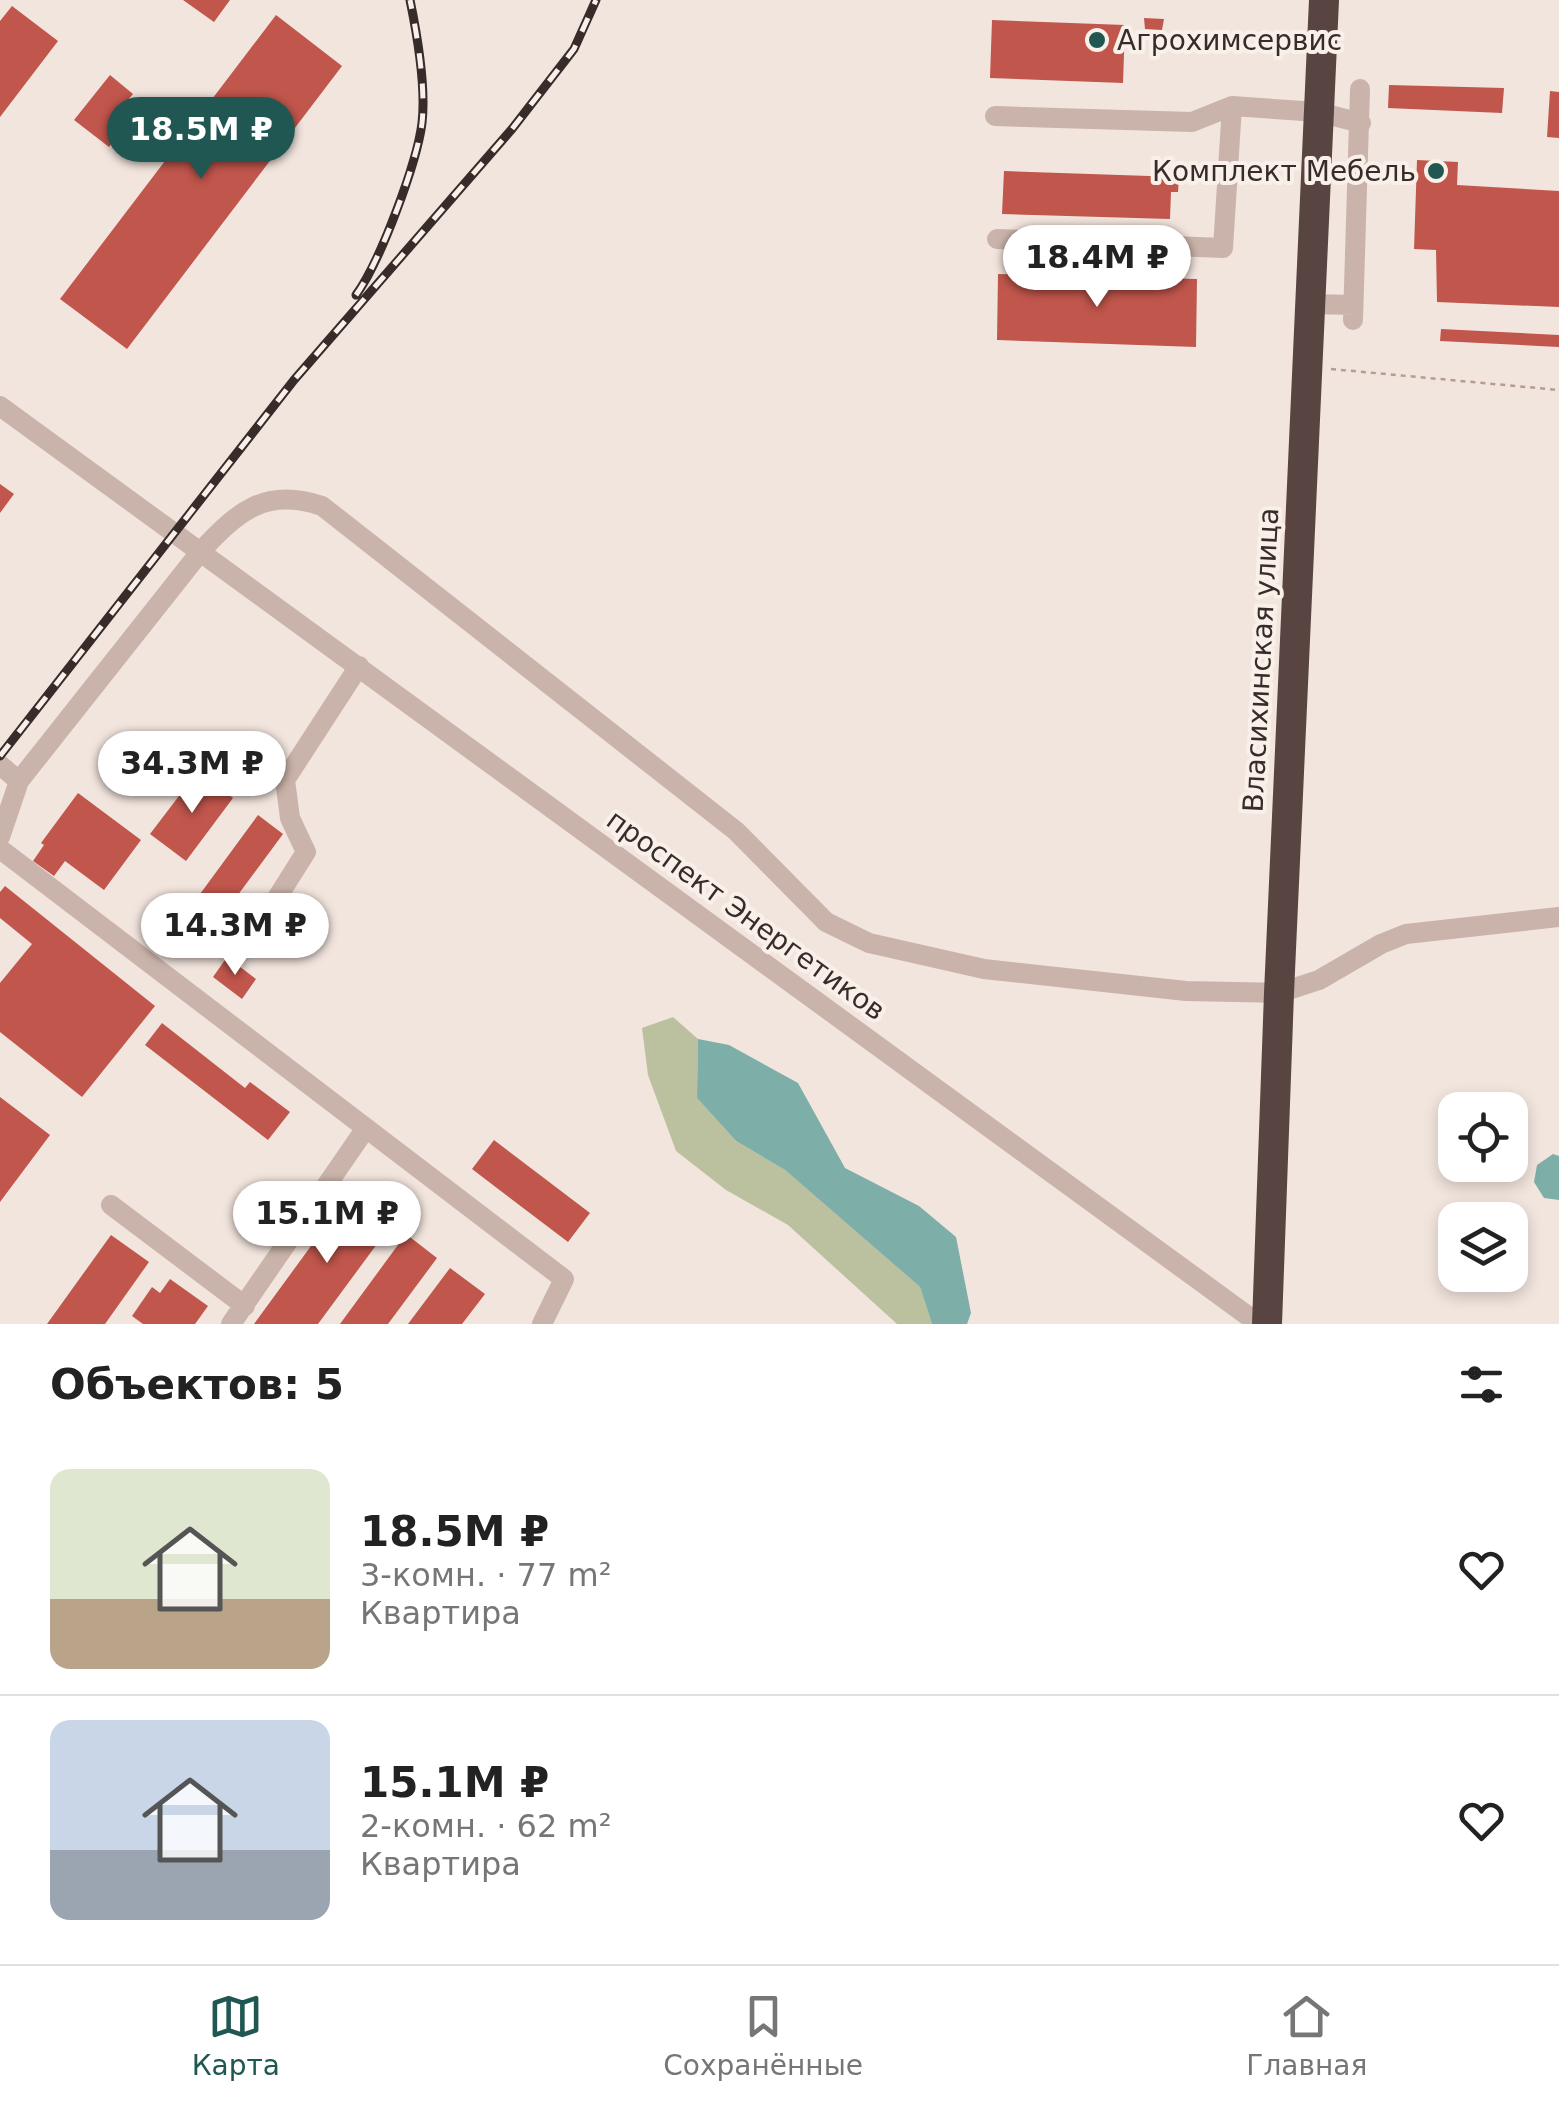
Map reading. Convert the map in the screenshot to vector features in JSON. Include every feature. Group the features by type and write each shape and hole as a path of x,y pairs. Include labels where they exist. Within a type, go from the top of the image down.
{"highway":[{"name":"Власихинская улица","path":"1267,1324 1278,993 1324,0"}],"street":[{"path":"1310,304 1353,313 1360,89"},
{"path":"997,239 1223,248 1232,106"},
{"path":"995,116 1192,122 1232,106 1318,112 1361,123"},
{"name":"проспект Энергетиков","path":"0,406 1259,1324"},
{"path":"0,837 20,781 201,551 228,522 262,501 300,499 322,506 736,831 826,922 869,943 984,969 1186,990 1278,993 1320,980 1406,934 1559,917"},
{"path":"250,942 306,852 290,818 285,780 359,666"},
{"path":"0,765 20,781"},
{"path":"0,848 564,1279 542,1324"},
{"path":"231,1324 366,1128"},
{"path":"111,1205 245,1306"}],"path":[{"path":"1307,367 1559,390"}],"green space":[{"path":"673,1017 698,1039 697,1098 736,1141 785,1170 920,1287 932,1324 897,1324 788,1225 726,1190 676,1151 648,1075 642,1028"}],"water":[{"path":"698,1039 729,1045 798,1083 845,1168 919,1206 956,1237 971,1313 967,1324 932,1324 920,1287 785,1170 736,1141 697,1098"},
{"path":"1553,1154 1559,1156 1559,1200 1544,1198 1534,1182 1537,1165"}],"building":[{"path":"183,0 230,0 214,22"},
{"path":"12,6 58,41 0,117 0,21"},
{"path":"276,15 342,66 127,349 60,299"},
{"path":"1144,18 1164,19 1162,30 1145,29"},
{"path":"992,20 1125,25 1123,83 990,78"},
{"path":"110,75 133,94 128,100 139,108 109,147 74,120"},
{"path":"1389,85 1504,88 1502,113 1388,108"},
{"path":"1550,91 1559,92 1559,138 1547,137"},
{"path":"1417,160 1458,162 1457,185 1559,191 1559,307 1437,302 1436,250 1414,249"},
{"path":"1004,171 1179,177 1178,192 1171,192 1170,219 1002,214"},
{"path":"998,274 1197,279 1196,347 997,340"},
{"path":"1441,329 1559,335 1559,347 1440,341"},
{"path":"0,484 14,494 0,513"},
{"path":"198,771 233,798 186,861 150,834"},
{"path":"78,793 141,840 104,890 65,861 54,876 33,861 44,845 41,843"},
{"path":"258,815 283,834 203,942 178,924"},
{"path":"5,886 155,1006 82,1097 0,1032 0,983 32,944 0,918 0,892"},
{"path":"227,957 256,979 242,999 213,977"},
{"path":"162,1023 245,1088 250,1082 290,1112 268,1140 145,1045"},
{"path":"0,1097 50,1135 0,1202"},
{"path":"494,1140 590,1213 568,1242 472,1169"},
{"path":"349,1194 391,1225 318,1324 254,1324"},
{"path":"406,1234 437,1258 388,1324 340,1324"},
{"path":"111,1235 149,1262 105,1324 47,1324"},
{"path":"450,1268 485,1294 462,1324 408,1324"},
{"path":"170,1279 208,1306 195,1324 143,1324 132,1316 152,1287 160,1293"}],"railway":[{"path":"356,295 396,212 422,123 422,78 410,0"},
{"path":"0,756 294,380 512,129 574,49 596,0"}],"place":[{"name":"Агрохимсервис","path":"1097,40"},
{"name":"Комплект Мебель","path":"1436,171"}]}
